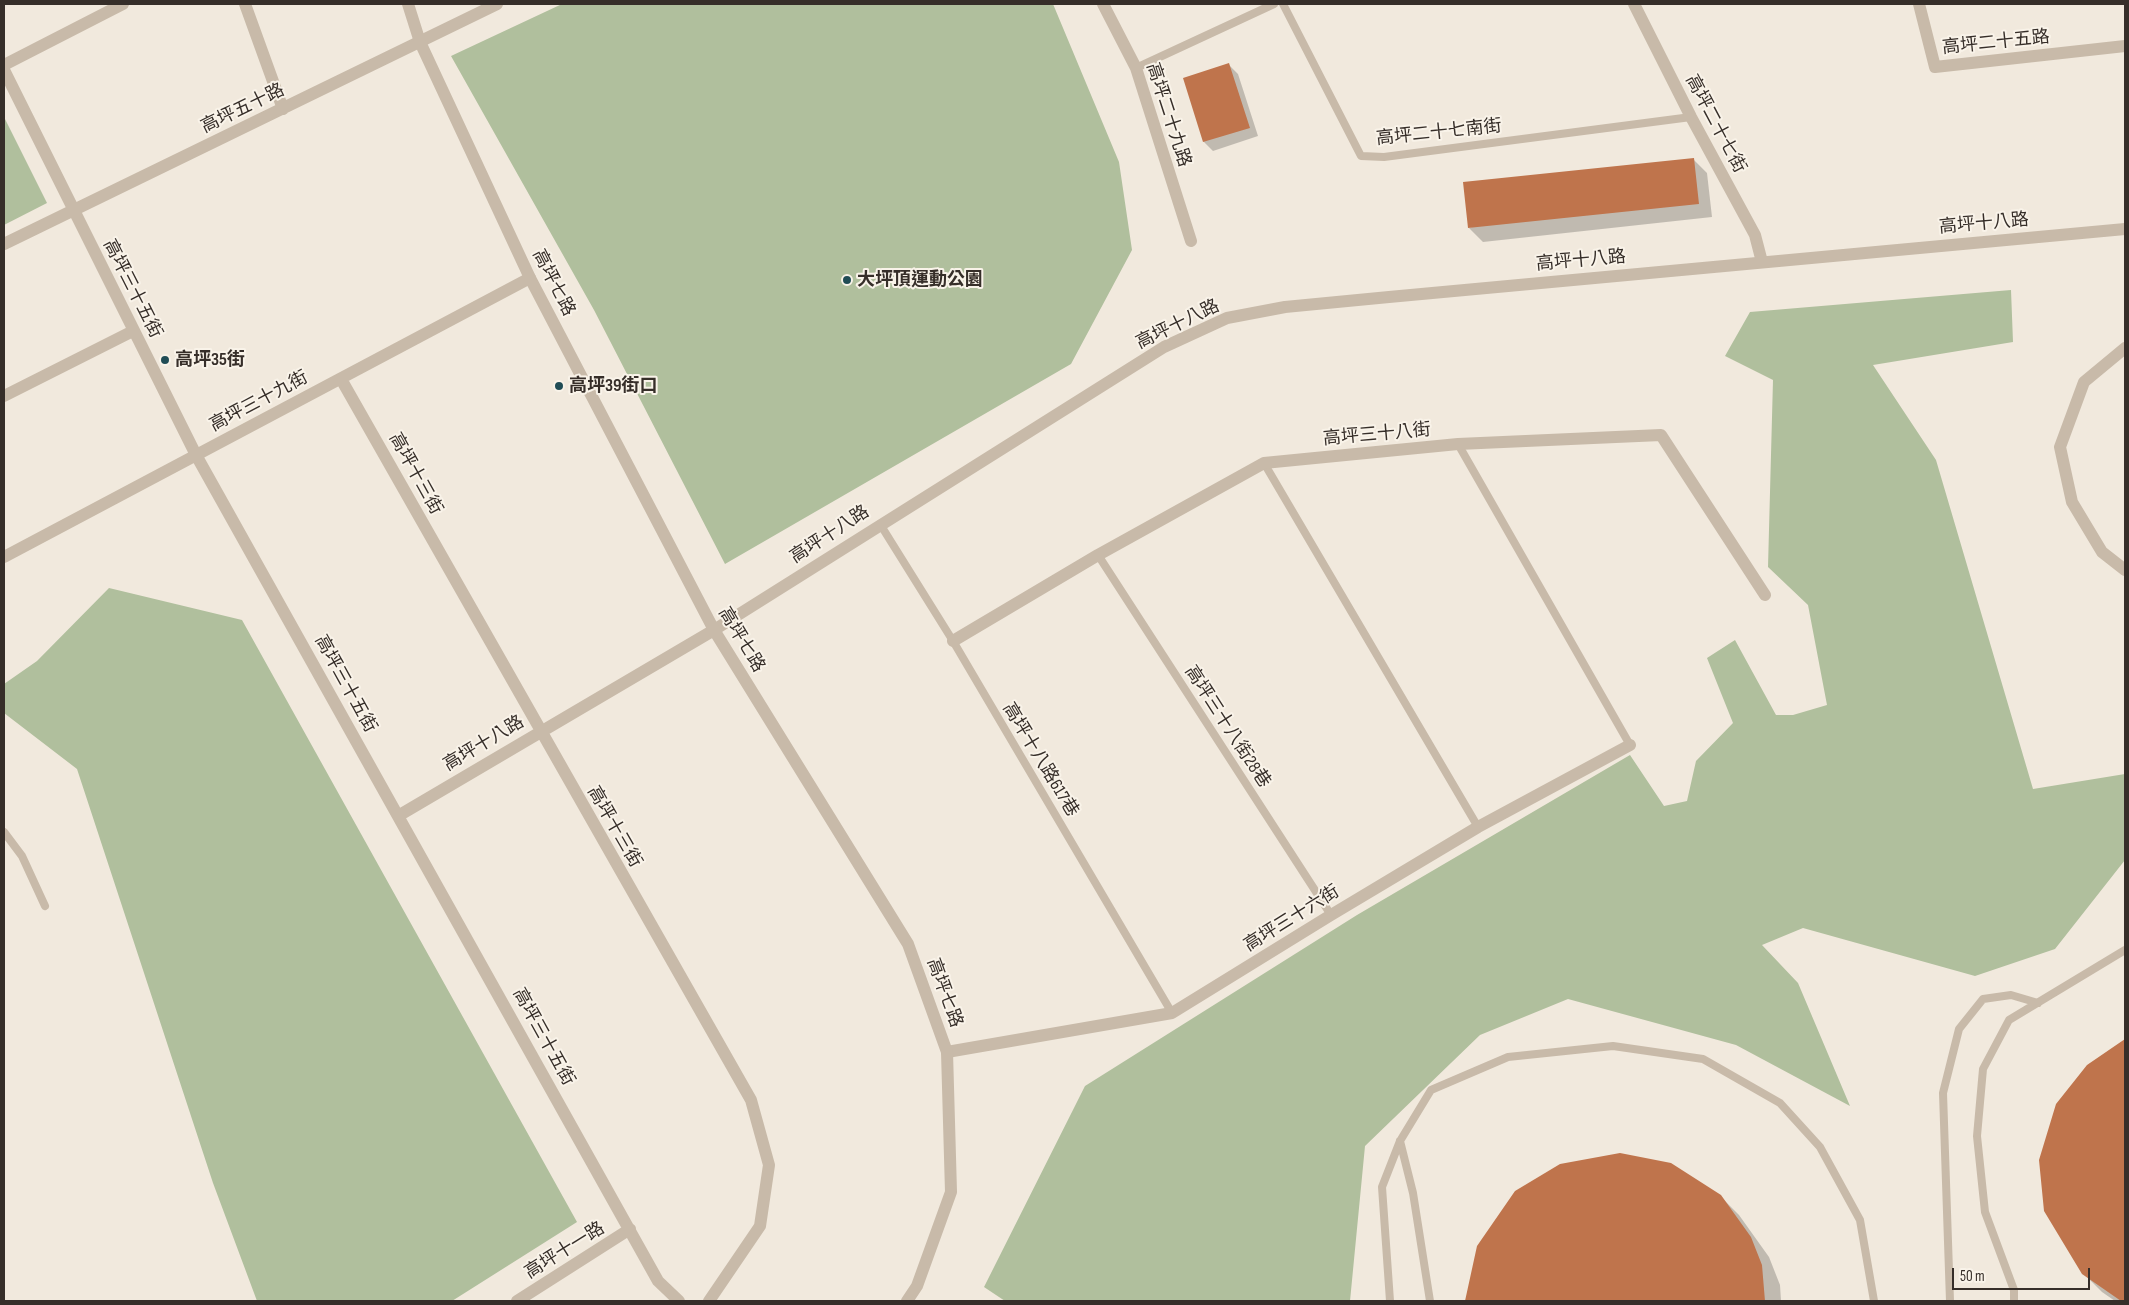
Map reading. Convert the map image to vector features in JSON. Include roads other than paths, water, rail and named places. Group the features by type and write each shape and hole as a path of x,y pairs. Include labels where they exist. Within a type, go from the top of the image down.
{"street":[{"path":"4,65 123,4"},
{"path":"245,4 283,109"},
{"name":"高坪七路","path":"408,4 420,42 530,278 714,630 908,944 947,1052 951,1192 917,1286 907,1301"},
{"name":"高坪五十路","path":"4,244 497,4"},
{"name":"高坪二十九路","path":"1103,4 1136,68 1191,241"},
{"name":"高坪二十七街","path":"1634,4 1691,117 1755,235 1762,262"},
{"name":"高坪二十五路","path":"1919,4 1935,67 2125,46"},
{"name":"高坪三十五街","path":"4,70 196,455 658,1281 679,1301"},
{"name":"高坪十八路","path":"398,816 714,630 1164,347 1227,318 1285,307 2125,229"},
{"name":"高坪三十九街","path":"4,557 530,278"},
{"path":"4,396 133,331"},
{"path":"2125,348 2084,382 2060,447 2072,502 2102,552 2125,570"},
{"name":"高坪十三街","path":"341,378 751,1100 769,1165 760,1226 709,1301"},
{"name":"高坪三十八街","path":"952,641 1098,555 1264,463 1458,444 1661,435 1765,595"},
{"name":"高坪三十六街","path":"947,1052 1172,1014 1331,915 1478,827 1630,745"},
{"name":"高坪十一路","path":"517,1301 630,1229"}],"lane":[{"path":"1136,68 1274,4"},
{"name":"高坪二十七南街","path":"1283,4 1361,156 1384,157 1691,117"},
{"path":"1458,444 1630,745"},
{"path":"1264,463 1478,827"},
{"name":"高坪十八路617巷","path":"880,524 952,641 1172,1014"},
{"name":"高坪三十八街28巷","path":"1098,555 1331,915"},
{"path":"4,832 22,856 45,906"},
{"path":"2014,1301 2014,1290 1985,1212 1977,1136 1983,1069 2010,1020 2125,950"},
{"path":"1950,1301 1943,1093 1958,1029 1983,999 2011,995 2038,1002"},
{"path":"1390,1301 1382,1187 1400,1141 1431,1090 1508,1057 1613,1046 1703,1059 1780,1103 1820,1147 1860,1220 1874,1301"},
{"path":"1400,1141 1413,1193 1430,1301"}],"place":[{"name":"大坪頂運動公園","path":"847,280"},
{"name":"高坪35街","path":"165,360"},
{"name":"高坪39街口","path":"559,386"}]}
